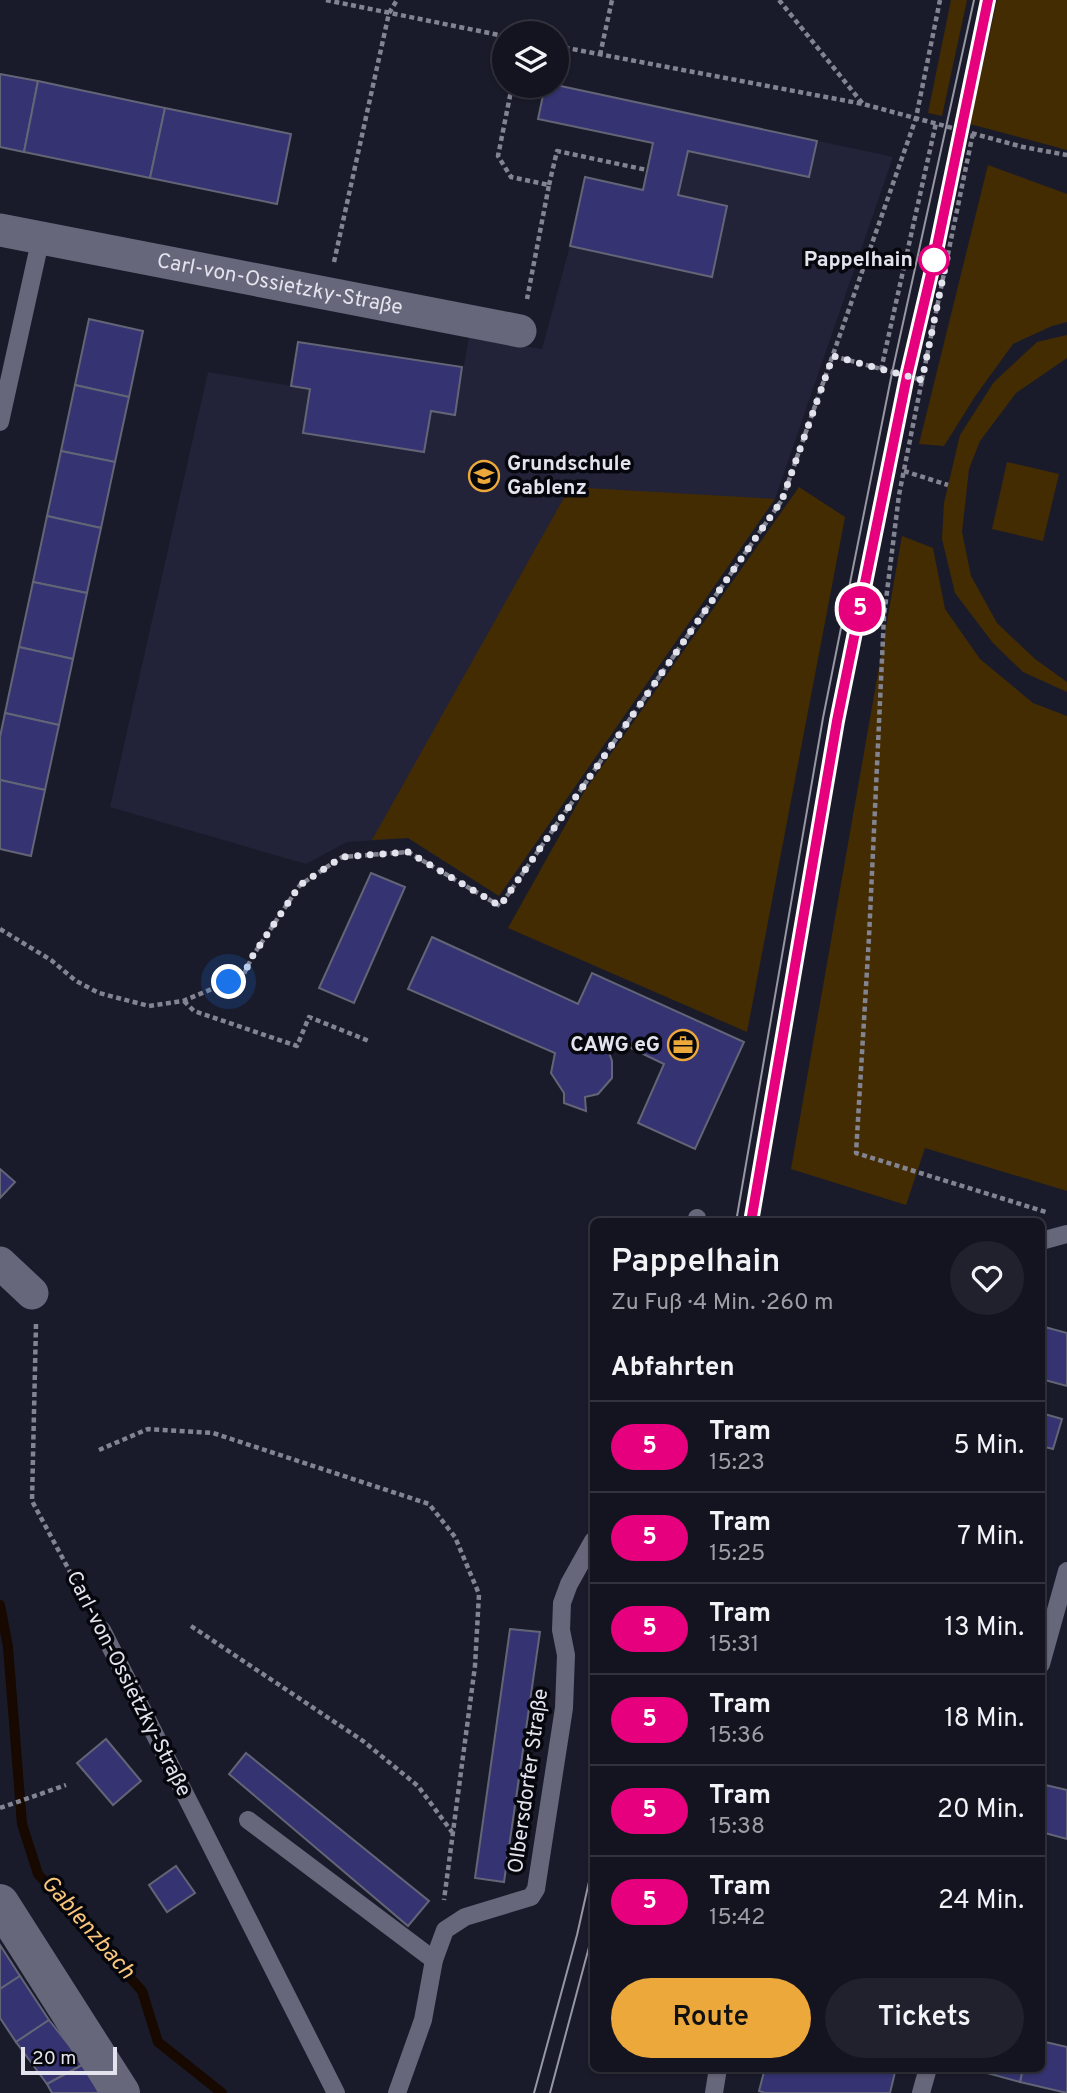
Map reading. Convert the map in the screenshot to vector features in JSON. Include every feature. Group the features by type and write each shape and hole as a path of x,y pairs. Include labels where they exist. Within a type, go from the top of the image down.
{"street":[{"name":"Carl-von-Ossietzky-Straße","path":"0,230 520,331"},
{"path":"0,1263 32,1293"},
{"path":"0,1903 121,2093"}],"lane":[{"path":"0,422 41,237"},
{"path":"1045,1240 1067,1234"},
{"name":"Olbersdorfer Straße","path":"437,1951 445,1930 465,1917 520,1902 531,1897 536,1889 564,1708 566,1655 561,1630 562,1603 569,1584 590,1546"},
{"path":"1045,1650 1067,1571"},
{"name":"Carl-von-Ossietzky-Straße","path":"102,1630 336,2093"},
{"path":"248,1820 437,1951 423,2020 397,2093"},
{"path":"714,2093 717,2072"},
{"path":"921,2093 927,2072"}],"path":[{"path":"326,0 492,34"},
{"path":"327,293 389,13 397,0"},
{"path":"600,55 612,0"},
{"path":"779,0 863,104"},
{"path":"0,929 51,960 76,981 99,993 149,1006 183,1001 243,976 252,957 300,885 342,857 408,852 500,906 782,500 916,118 940,0"},
{"path":"569,49 863,104 1067,155"},
{"path":"510,98 498,156 510,177 549,185"},
{"path":"881,370 936,123"},
{"path":"973,133 904,471 884,616 856,1153 1054,1215"},
{"path":"520,331 557,151 647,170"},
{"path":"833,356 922,380"},
{"path":"904,471 947,485"},
{"path":"183,1001 194,1011 297,1046 309,1017 369,1041"},
{"name":"Carl-von-Ossietzky-Straße","path":"32,1293 36,1315 32,1501 102,1630"},
{"path":"99,1450 148,1429 213,1433 429,1504 455,1537 479,1594 475,1666 437,1951"},
{"path":"191,1626 363,1741 418,1786 453,1832"},
{"path":"0,1808 66,1785"}],"shaded area":[{"path":"951,0 967,0 942,116 928,113"},
{"path":"997,0 1067,0 1067,150 970,124"},
{"name":"Grundschule Gablenz","path":"569,88 893,157 775,499 499,896 408,838 347,842 306,864 110,807 208,372 310,389 303,433 424,452 431,411 455,414 469,337 542,349 570,246 585,177 643,189 653,144 538,119 542,98 569,98"},
{"path":"988,165 1067,194 1067,322 1013,344 944,446 919,444"},
{"path":"1067,335 1067,358 1016,393 980,441 969,469 962,532 971,576 997,623 1035,659 1067,682 1067,692 1023,672 993,643 955,593 942,539 944,503 960,435 994,382 1037,342"},
{"path":"1007,462 1059,474 1043,541 992,529"},
{"path":"570,487 775,499 499,896 408,838 372,840"},
{"path":"799,487 845,517 747,1032 508,928 584,792"},
{"path":"902,536 933,548 945,609 980,659 1033,703 1067,716 1067,1191 925,1148 906,1205 791,1169"}],"building":[{"path":"0,74 38,81 24,152 0,147"},
{"path":"38,81 165,108 150,178 24,152"},
{"path":"569,88 817,141 809,177 688,151 678,195 727,206 712,277 570,246 585,177 643,190 653,143 538,119 542,98 569,98"},
{"path":"165,108 291,134 277,204 150,178"},
{"path":"89,319 143,331 129,397 75,385"},
{"path":"298,342 462,367 455,415 431,411 424,452 303,433 310,389 291,386"},
{"path":"75,385 129,397 115,462 61,451"},
{"path":"61,451 115,462 101,528 47,516"},
{"path":"47,516 101,528 87,593 33,582"},
{"path":"33,582 87,593 73,659 19,647"},
{"path":"19,647 73,659 59,725 5,713"},
{"path":"5,713 59,725 45,790 0,780 0,737"},
{"path":"0,780 45,790 31,856 0,849"},
{"path":"371,873 405,887 354,1003 319,988"},
{"name":"CAWG eG","path":"432,937 578,1004 592,973 744,1042 695,1149 638,1123 664,1064 610,1038 607,1047 612,1061 612,1078 598,1094 585,1097 586,1111 564,1103 564,1093 551,1073 555,1053 408,989"},
{"path":"0,1169 15,1182 0,1198"},
{"path":"1045,1327 1067,1333 1067,1386 1045,1380"},
{"path":"1045,1414 1062,1419 1053,1449 1045,1447"},
{"path":"510,1629 540,1632 504,1882 475,1878"},
{"path":"106,1739 141,1781 113,1805 77,1763"},
{"path":"246,1753 429,1901 408,1926 229,1774"},
{"path":"1045,1785 1067,1790 1067,1839 1045,1833"},
{"path":"176,1866 195,1893 167,1912 149,1885"},
{"path":"0,1945 20,1976 0,1989"},
{"path":"20,1976 49,2020 16,2042 0,2018 0,1989"},
{"path":"49,2020 84,2064 47,2084 16,2042"},
{"path":"1045,2042 1067,2047 1067,2093 1020,2082 1022,2072 1045,2072"},
{"path":"84,2064 99,2093 52,2093 47,2084"},
{"path":"764,2072 895,2072 890,2093 759,2091"},
{"path":"984,2072 1022,2072 1020,2082"}],"waterway":[{"name":"Gablenzbach","path":"0,1605 8,1647 22,1824 38,1874 142,1991 158,2042 222,2093"}],"tram line":[{"path":"737,1218 823,718 892,373 974,0"},
{"path":"752,1218 837,721 907,376 934,261 988,0"},
{"name":"5","path":"752,1218 837,721 907,376 934,261 988,0"},
{"path":"534,2093 590,1877"},
{"path":"550,2093 590,1943"}],"place":[{"name":"Pappelhain","path":"934,260"},
{"name":"Grundschule Gablenz","path":"484,476"},
{"name":"CAWG eG","path":"683,1045"}],"route":[{"path":"229,982 243,976 252,957 300,885 342,857 408,852 500,906 782,500 833,356 922,380 948,253 934,260"}]}
